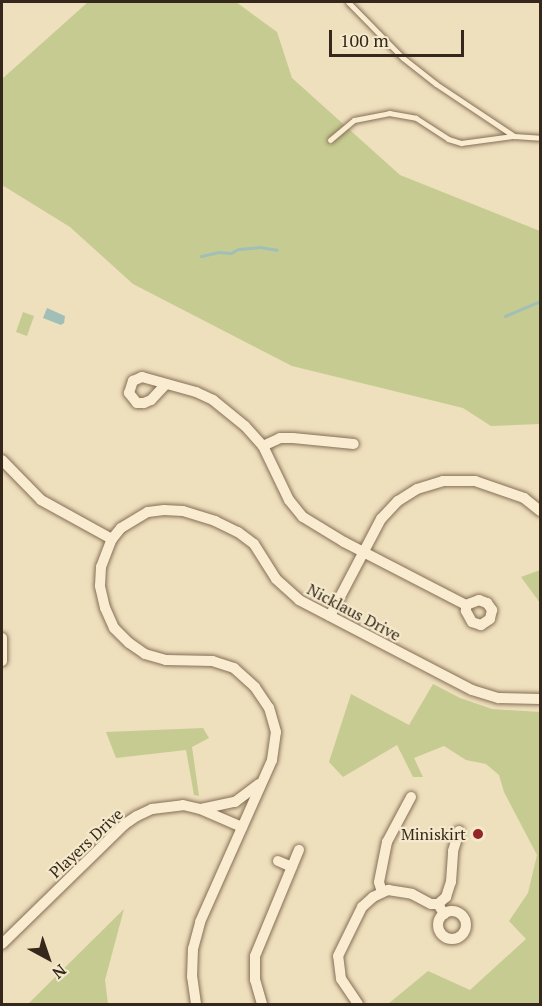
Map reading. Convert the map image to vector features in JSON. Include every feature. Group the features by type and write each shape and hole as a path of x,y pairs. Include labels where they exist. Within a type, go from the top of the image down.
{"street":[{"path":"166,384 196,392 213,400 238,419 263,446 289,500 303,517 363,552 466,605"},
{"path":"263,446 280,438 354,444"},
{"path":"2,460 41,500 112,539"},
{"path":"330,616 381,519 398,501 417,489 443,481 475,481 524,498 540,511"},
{"name":"Nicklaus Drive","path":"196,1005 192,977 193,949 200,922 273,760 276,732 269,708 255,687 234,668 213,661 165,660 145,654 129,644 114,628 105,608 100,586 101,567 112,539 122,528 148,512 164,510 183,511 215,521 238,532 254,544 286,591 330,616 472,690 499,698 540,699"},
{"path":"2,638 2,661"},
{"path":"200,809 235,802 263,781"},
{"path":"382,892 379,882 387,842 411,797"},
{"name":"Players Drive","path":"2,944 125,824 137,816 168,806 200,809 242,827"},
{"path":"358,1005 340,979 338,956 357,913 382,892 405,892 441,909 451,882 453,851 459,831"},
{"path":"262,1005 256,989 255,956 299,850"},
{"path":"278,861 292,867"}],"lane":[{"path":"348,2 404,58 436,84 514,136"},
{"path":"330,140 354,120 389,113 416,118 448,139 461,143 514,136 540,138"}],"green space":[{"path":"88,2 236,2 277,32 292,78 400,175 540,231 540,424 491,426 463,408 292,366 133,284 70,227 2,185 2,79"},
{"path":"23,312 34,316 27,336 16,332"},
{"path":"540,570 540,603 521,577"},
{"path":"433,684 460,698 492,709 540,712 540,1004 388,1004 428,971 470,990 526,939 509,921 528,893 537,855 504,792 499,775 486,764 466,760 444,746 414,758 423,777 413,777 397,745 343,777 329,762 351,694 409,725"},
{"path":"203,728 209,738 192,747 199,796 194,795 186,750 116,758 106,732"},
{"path":"124,909 105,980 108,1004 28,1004"}],"water":[{"path":"47,308 65,316 64,323 61,325 43,318"}],"waterway":[{"path":"201,256 259,247 277,250"},
{"path":"505,316 540,301"}],"place":[{"name":"Miniskirt","path":"478,834"}]}
